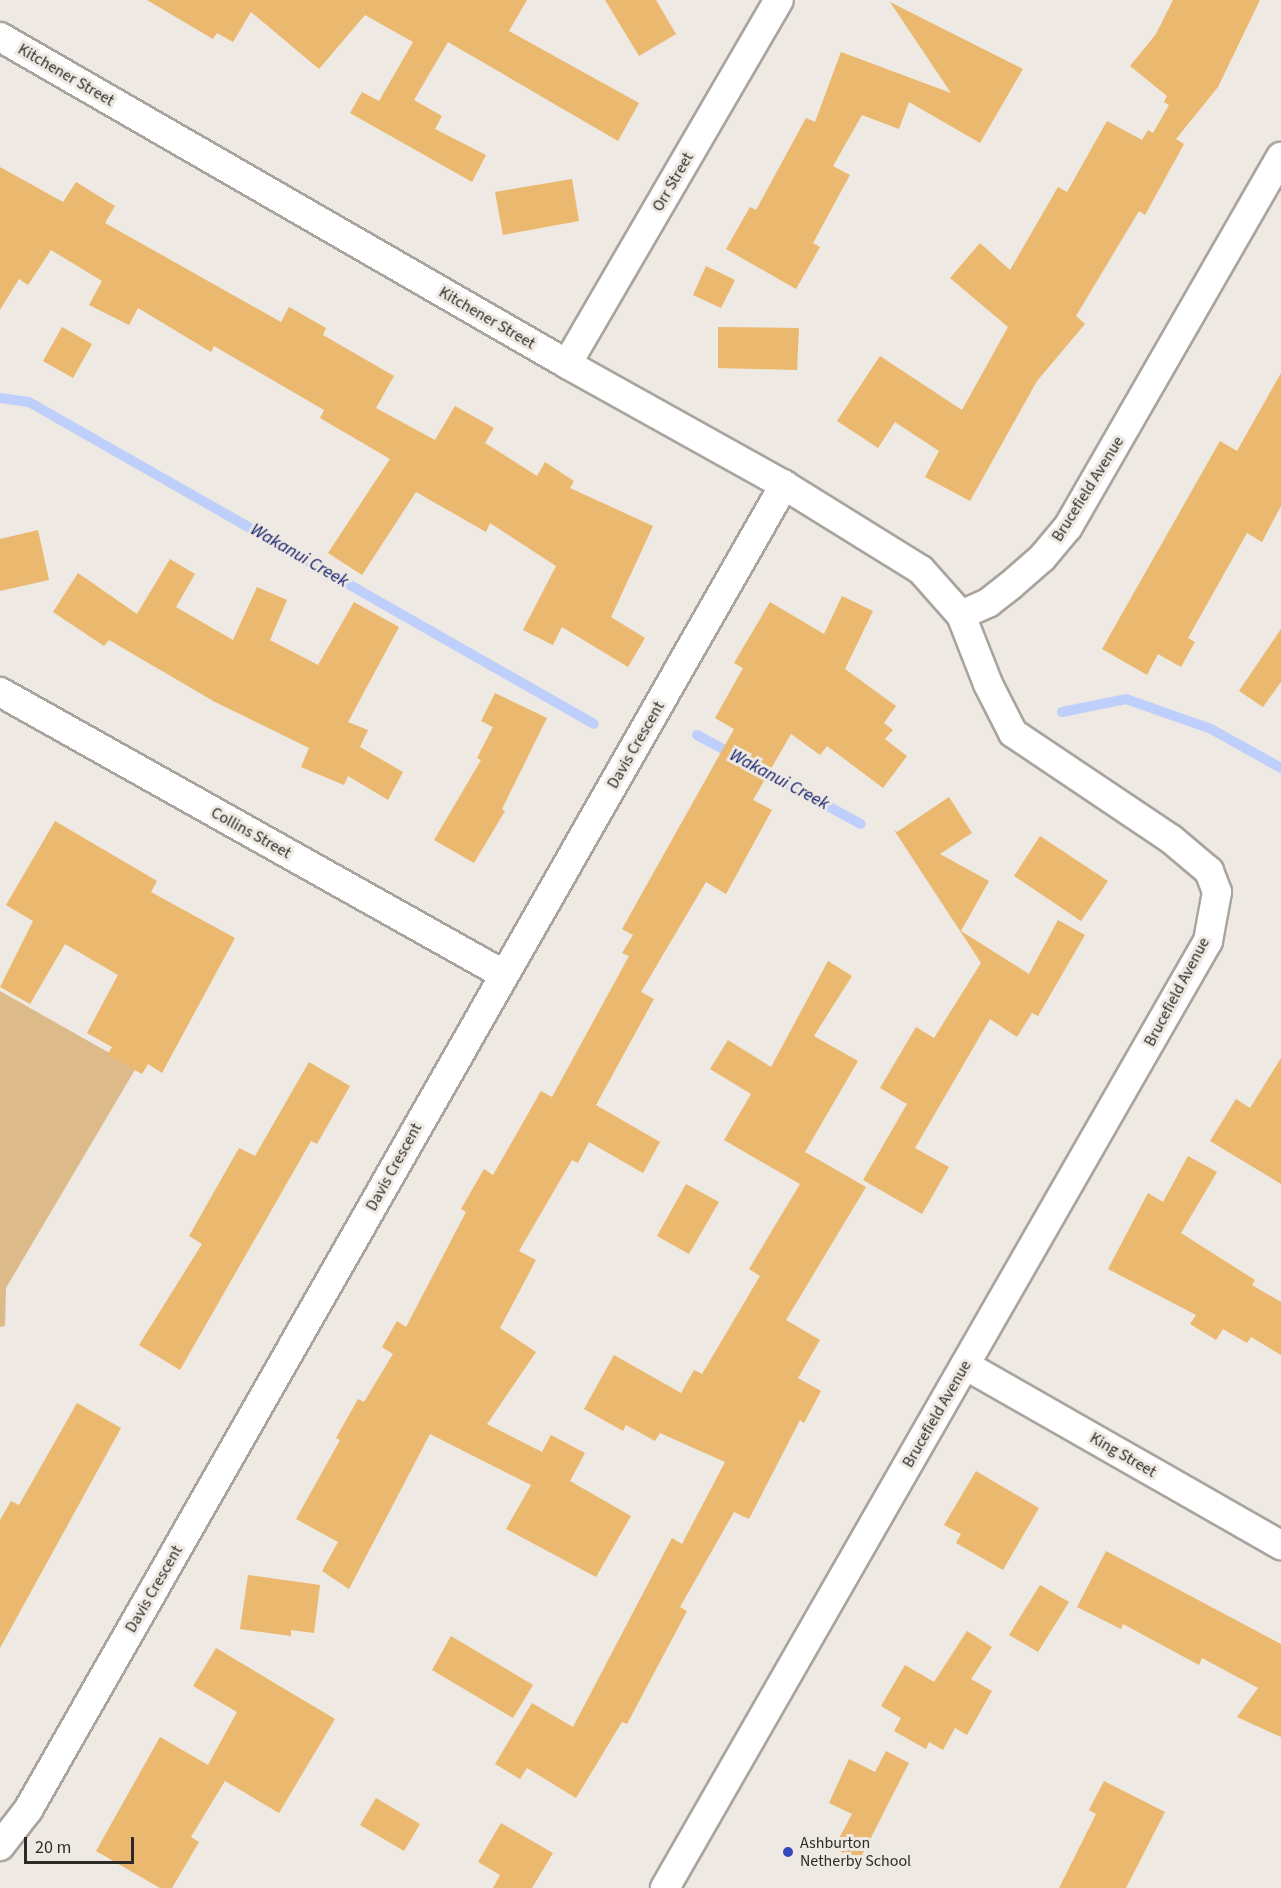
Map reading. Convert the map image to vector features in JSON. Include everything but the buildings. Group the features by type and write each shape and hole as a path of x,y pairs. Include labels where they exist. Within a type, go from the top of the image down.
{"street":[{"name":"Orr Street","path":"567,364 779,0"},
{"name":"Kitchener Street","path":"0,37 567,364 784,485 921,570 961,615"},
{"name":"Brucefield Avenue","path":"665,1888 1208,941 1217,892 1209,871 1171,839 1014,733 988,684 961,615 988,603 1011,585 1042,558 1068,527 1281,157"},
{"name":"Davis Crescent","path":"0,1846 28,1810 784,485"},
{"name":"Collins Street","path":"0,692 503,974"},
{"name":"King Street","path":"965,1365 1281,1545"}],"shaded area":[{"path":"0,991 136,1068 6,1288 5,1326 0,1327"}],"waterway":[{"name":"Wakanui Creek","path":"0,398 29,402 594,724"},
{"name":"Wakanui Creek","path":"1062,712 1126,699 1211,729 1281,768"},
{"name":"Wakanui Creek","path":"697,735 734,755"},
{"name":"Wakanui Creek","path":"756,767 861,824"}],"place":[{"name":"Ashburton Netherby School","path":"788,1852"}]}
